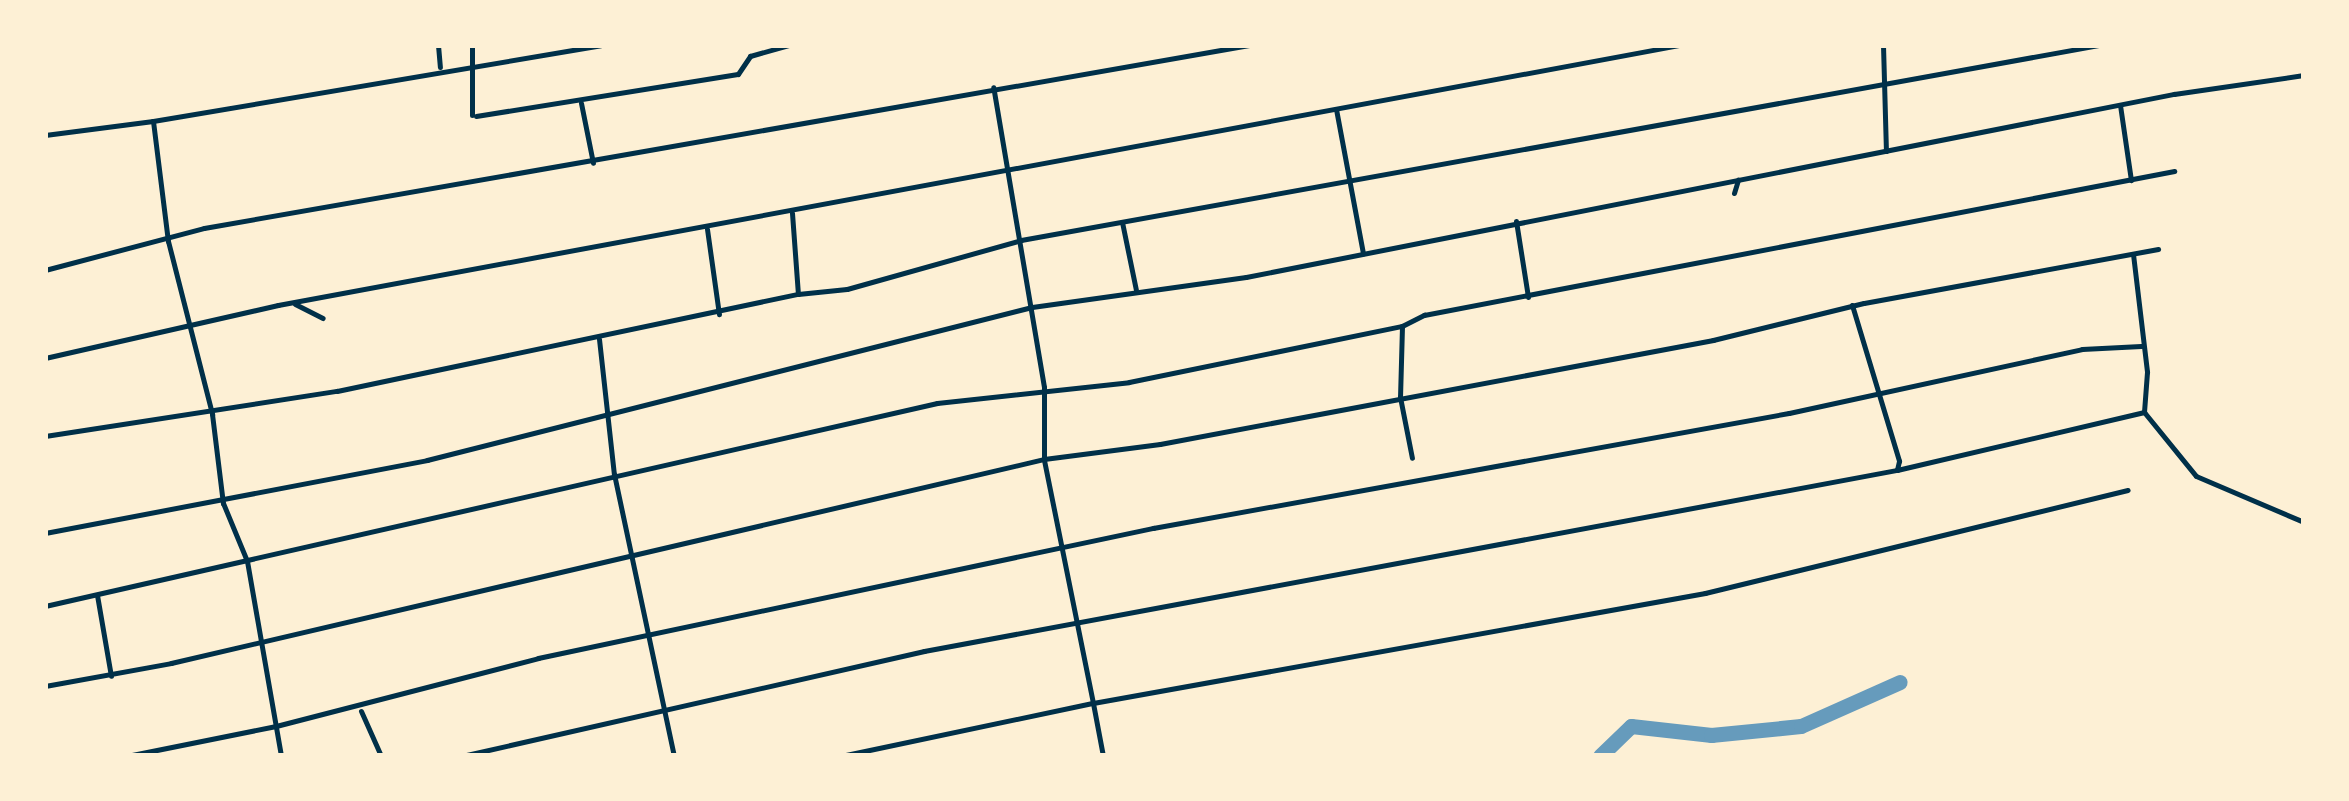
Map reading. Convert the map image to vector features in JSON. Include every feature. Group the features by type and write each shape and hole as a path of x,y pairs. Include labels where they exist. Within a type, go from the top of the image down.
{"street":[{"path":"438,45 440,67"},
{"path":"472,45 474,116 581,103 738,74 750,56 789,45"},
{"path":"45,135 152,121 440,67 601,45"},
{"path":"748,45 750,56"},
{"path":"45,270 168,241 204,228 593,163 992,87 1249,45"},
{"path":"45,358 292,302 707,229 1680,45"},
{"path":"1883,45 1886,151"},
{"path":"45,436 212,414 600,338 798,294 880,281 1020,240 2099,45"},
{"path":"45,534 223,503 606,416 1032,308 1246,277 2120,105 2304,75"},
{"path":"992,87 1044,387 1044,459 1104,756"},
{"path":"581,103 593,163"},
{"path":"2120,105 2131,180"},
{"path":"1336,109 1364,253"},
{"path":"152,121 168,241 212,414 223,503 247,561 281,756"},
{"path":"45,606 614,474 1044,387 1129,382 1402,326 1424,315 1528,298 2174,170"},
{"path":"1734,193 1738,180"},
{"path":"792,213 798,294"},
{"path":"1122,222 1136,290"},
{"path":"1516,222 1528,298"},
{"path":"707,229 719,314"},
{"path":"45,686 110,676 1044,459 1160,444 1712,340 1852,306 2158,250"},
{"path":"2132,254 2140,346 2147,372 2144,412 2196,476 2304,522"},
{"path":"292,302 323,318"},
{"path":"1852,306 1900,461 1896,470"},
{"path":"1402,326 1400,397 1412,458"},
{"path":"600,338 614,474 668,709 674,756"},
{"path":"127,756 276,726 652,634 1059,548 2082,350 2140,346"},
{"path":"462,756 1074,622 1896,470 2144,412"},
{"path":"840,756 1093,703 1724,590 2128,490"},
{"path":"96,596 110,676"},
{"path":"361,712 381,756"}],"waterway":[{"path":"1600,756 1631,726 1711,735 1801,726 1900,682"}]}
